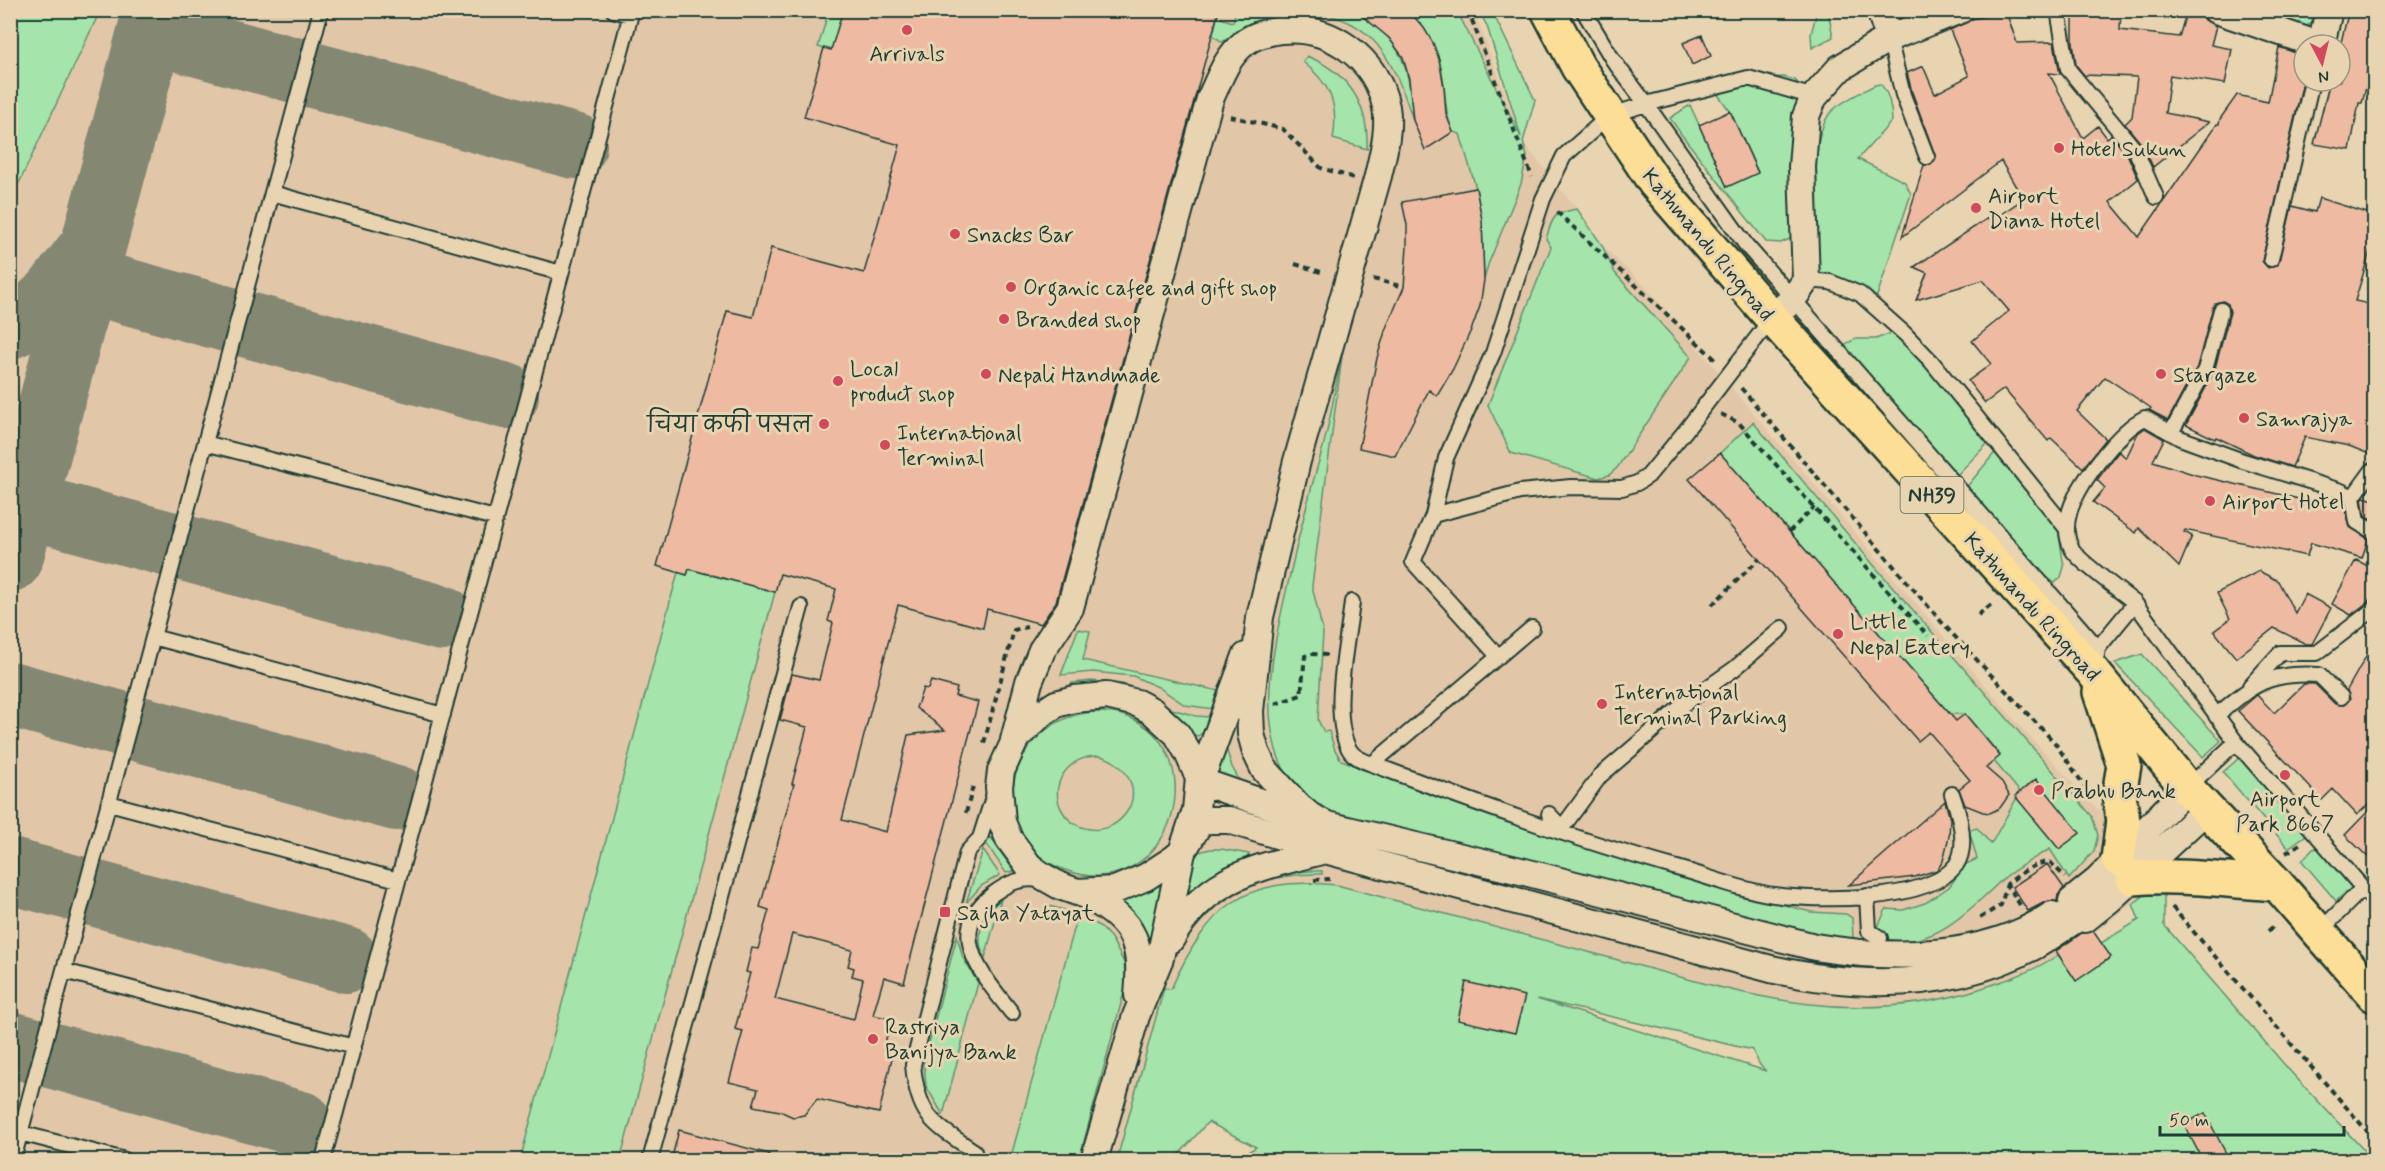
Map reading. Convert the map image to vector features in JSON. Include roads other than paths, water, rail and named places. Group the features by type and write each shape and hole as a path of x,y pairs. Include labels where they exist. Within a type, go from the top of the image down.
{"highway":[{"name":"Kathmandu Ringroad","path":"1548,10 1578,67 1655,183 1790,299 2096,660 2197,798 2277,884 2374,995"},
{"path":"2096,660 2124,765 2119,795 2123,809 2125,868 2208,880 2277,884"}],"street":[{"path":"1880,10 1889,38"},
{"path":"1790,299 1806,116 1814,96 1840,68 1889,38 1960,10"},
{"path":"2216,10 2292,36"},
{"path":"2323,33 2329,10"},
{"path":"1136,1016 1141,969 1134,938 1117,915 1101,903 1051,882 1029,866 1009,839 1002,822 999,805 1001,771 1013,744 1029,682 1042,650 1070,608 1210,99 1233,54 1244,43 1257,36 1294,29 1313,31 1331,37 1356,54 1369,68 1377,82 1386,110 1386,136 1378,176 1297,462 1260,617 1225,716 1199,778 1196,810 1182,852 1160,958"},
{"path":"1260,617 1250,711 1251,734 1256,752 1264,769 1286,795 1310,816 1327,825"},
{"path":"1013,744 1027,725 1056,704 1089,696 1107,696 1137,704 1165,721 1177,734 1199,778 1211,785 1327,825 1842,952 1906,955 1968,948 2072,913"},
{"path":"1077,892 1115,890 1146,877 1182,852 1199,824 1208,820 1229,820 1325,850 1771,969 1839,981 1895,983 1966,972 2009,958 2037,945 2072,913 2098,880 2125,868 2197,798"},
{"path":"1094,1161 1136,1016 1160,958 1186,915 1212,889 1251,869 1325,850"}],"lane":[{"path":"13,1161 321,10"},
{"path":"323,1161 631,13 613,10"},
{"path":"1582,10 1613,60 1746,244 1790,299"},
{"path":"2058,10 2068,69 2136,151 2156,197"},
{"path":"1889,38 1903,95 1927,157"},
{"path":"1498,656 1413,562 1433,515 1446,458 1493,353 1543,199 1564,156 1609,116 1646,104 1748,78 1814,96"},
{"path":"2271,259 2311,93"},
{"path":"272,193 561,273"},
{"path":"1433,515 1520,492 1571,487 1622,488 1637,483 1648,476 1790,299 1830,282 1860,294 1931,361 2067,529"},
{"path":"2171,433 2205,370 2222,310"},
{"path":"2353,497 2341,491 2243,461 2180,438 2145,418 2135,422 2095,464 2069,511 2067,529 2073,552 2135,603 2236,742 2374,901"},
{"path":"205,443 495,518"},
{"path":"2374,471 2353,497 2357,522 2374,532"},
{"path":"1352,602 1339,709 1342,733 1350,752 1362,761 1594,844 1772,895 1841,897 1894,894 1922,888 1941,879 1957,864 1961,849 1961,831 1953,794"},
{"path":"2096,660 2135,603"},
{"path":"650,1161 801,607"},
{"path":"2216,716 2250,686 2280,653 2317,653 2374,609"},
{"path":"1372,764 1532,628"},
{"path":"1549,813 1562,828 1600,776 1684,704 1748,658 1782,628"},
{"path":"153,636 442,715"},
{"path":"2250,686 2286,676 2319,675 2341,697"},
{"path":"2197,798 2236,742"},
{"path":"974,1151 937,1126 924,1111 915,1087 913,1065 968,852 980,838 1001,771"},
{"path":"108,803 398,880"},
{"path":"1012,1013 976,965 969,941 973,919 984,902 1018,880 1037,879 1051,882"},
{"path":"2319,932 2363,888"},
{"path":"1867,896 1869,931 1880,938"},
{"path":"64,971 354,1047"},
{"path":"20,1133 125,1161"}],"place":[{"name":"Arrivals","path":"907,30"},
{"name":"Hotel Sukun","path":"2059,148"},
{"name":"Airport Diana Hotel","path":"1976,208"},
{"name":"Snacks Bar","path":"955,234"},
{"name":"Organic cafee and gift shop","path":"1011,287"},
{"name":"Branded shop","path":"1004,319"},
{"name":"Nepali Handmade","path":"986,374"},
{"name":"Stargaze","path":"2161,374"},
{"name":"Local product shop","path":"838,381"},
{"name":"Samrajya","path":"2244,418"},
{"name":"चिया कफी पसल","path":"824,424"},
{"name":"International Terminal","path":"885,445"},
{"name":"Airport Hotel","path":"2210,501"},
{"name":"Little Nepal Eatery","path":"1838,634"},
{"name":"International Terminal Parking","path":"1602,704"},
{"name":"Airport Park 8667","path":"2285,775"},
{"name":"Prabhu Bank","path":"2039,790"},
{"name":"Sajha Yatayat","path":"945,912"},
{"name":"Rastriya Banijya Bank","path":"873,1039"}]}
